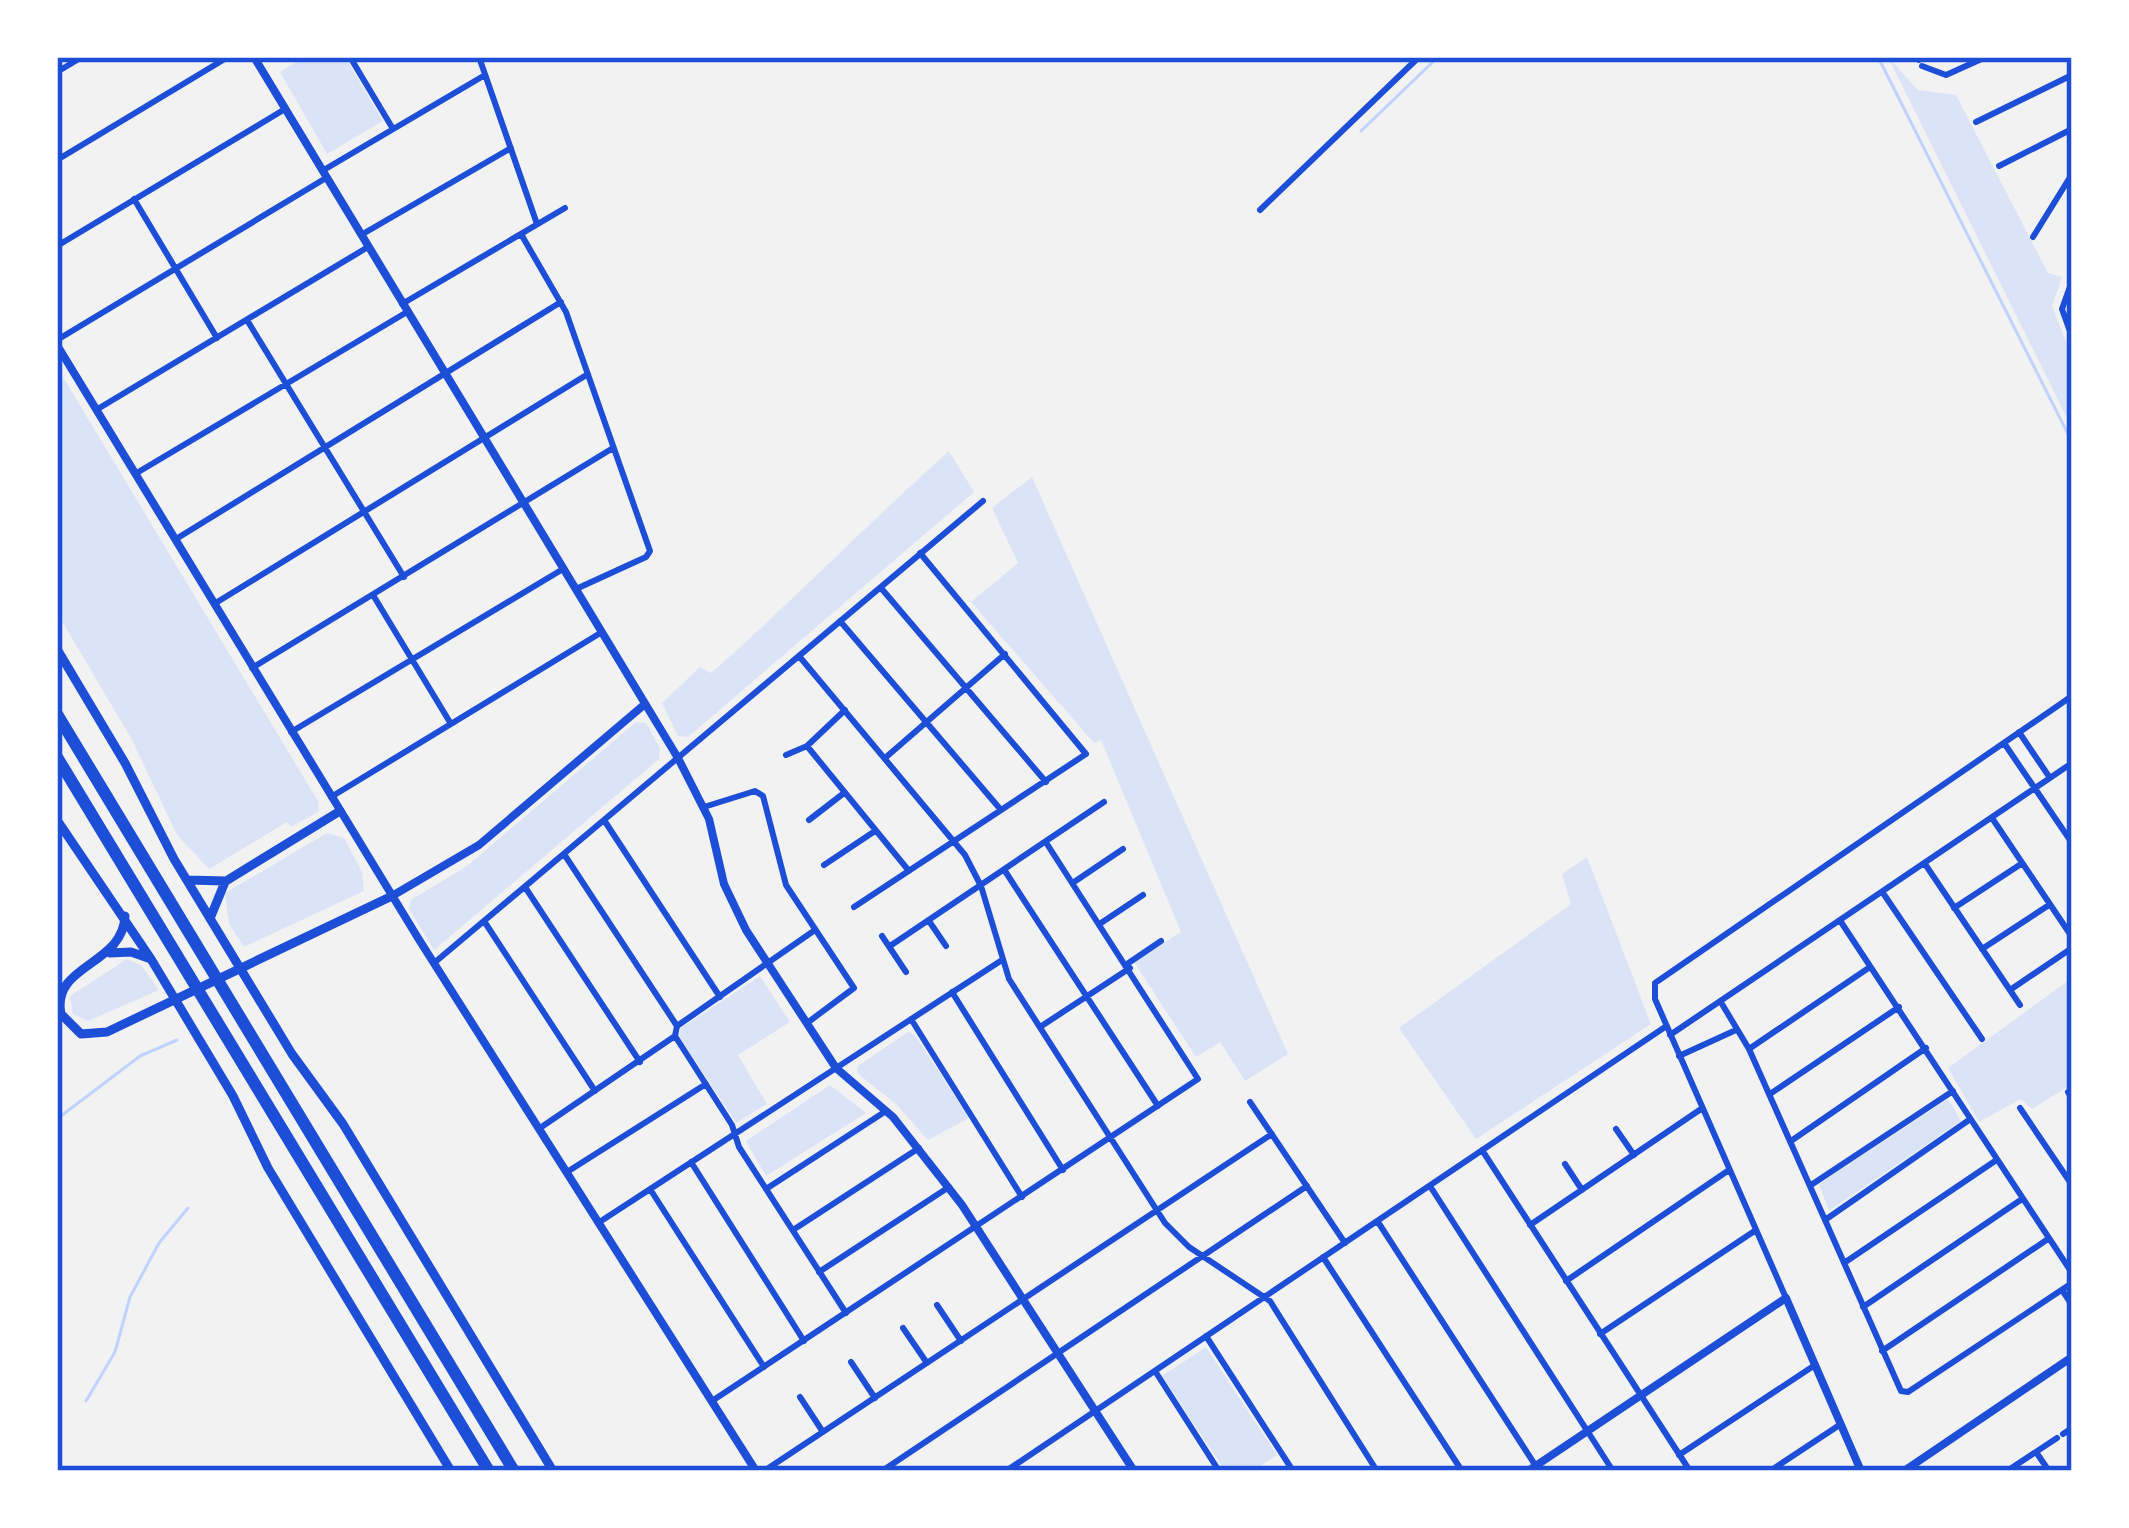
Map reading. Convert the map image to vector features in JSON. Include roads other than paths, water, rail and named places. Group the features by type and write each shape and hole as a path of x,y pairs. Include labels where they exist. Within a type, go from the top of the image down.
{"highway":[{"path":"57,713 514,1471"},
{"path":"57,757 489,1471"}],"main road":[{"path":"57,649 211,921 360,1152 553,1471"},
{"path":"211,921 213,900 226,881 340,812"},
{"path":"57,820 151,958 225,1081 268,1168 451,1471"},
{"path":"187,880 226,881"},
{"path":"124,916 121,938 110,953 67,981 59,998 63,1019 75,1031 94,1035 150,1012 392,896"},
{"path":"110,953 151,958"}],"street":[{"path":"57,72 82,57"},
{"path":"57,160 228,57"},
{"path":"254,57 678,758 704,807 730,900 767,963 836,1067 886,1111 949,1187 1134,1471"},
{"path":"366,57 352,61 393,129"},
{"path":"479,57 537,224"},
{"path":"1259,210 1419,57"},
{"path":"1920,61 1946,75 1985,57"},
{"path":"485,75 57,343 434,964 760,1471 1272,1134"},
{"path":"1976,122 2072,75"},
{"path":"57,246 285,109"},
{"path":"2000,166 2072,128"},
{"path":"361,235 511,148"},
{"path":"2033,237 2072,173"},
{"path":"134,200 218,338"},
{"path":"135,475 565,208"},
{"path":"521,234 562,302 649,555 576,589"},
{"path":"96,410 368,248"},
{"path":"2072,281 2062,309 2072,338"},
{"path":"175,540 562,302"},
{"path":"248,320 404,577"},
{"path":"214,604 588,374"},
{"path":"252,668 614,448"},
{"path":"434,964 983,501"},
{"path":"854,907 1086,754 920,553"},
{"path":"291,731 563,568"},
{"path":"880,587 1046,782"},
{"path":"373,595 451,724"},
{"path":"840,621 1002,811"},
{"path":"331,796 602,632"},
{"path":"886,758 1006,654"},
{"path":"799,656 955,841 981,886 1002,960 1175,1236 1265,1296 1377,1471"},
{"path":"1862,1471 1653,987 2072,696"},
{"path":"392,896 479,845 645,704"},
{"path":"786,755 807,746 845,710"},
{"path":"2019,732 2050,778"},
{"path":"2004,743 2068,830 2072,843"},
{"path":"807,746 909,871"},
{"path":"1670,1035 2072,763"},
{"path":"704,807 760,791 783,878 854,990 807,1023"},
{"path":"809,820 844,793"},
{"path":"890,946 1104,802"},
{"path":"1993,818 2072,937"},
{"path":"604,820 720,997"},
{"path":"824,866 875,831"},
{"path":"712,1401 1199,1077 1048,844"},
{"path":"1074,882 1123,849"},
{"path":"539,1129 675,1036 677,1026 564,854"},
{"path":"1954,908 2022,863"},
{"path":"1925,864 2020,1005"},
{"path":"1005,871 1158,1106"},
{"path":"525,887 640,1062"},
{"path":"1883,893 1982,1039"},
{"path":"1100,923 1143,895"},
{"path":"1982,950 2050,904"},
{"path":"484,921 596,1091"},
{"path":"929,921 946,946"},
{"path":"1841,922 2072,1273"},
{"path":"677,1026 815,930"},
{"path":"881,936 906,972"},
{"path":"1040,1027 1161,941"},
{"path":"2010,990 2072,948"},
{"path":"598,1222 1002,960"},
{"path":"1749,1049 1871,966"},
{"path":"952,992 1064,1171"},
{"path":"1722,1004 1770,1094 1903,1392 2072,1283"},
{"path":"1770,1094 1899,1007"},
{"path":"910,1019 1022,1197"},
{"path":"1006,1471 1666,1026"},
{"path":"1679,1055 1737,1029"},
{"path":"675,1036 846,1313"},
{"path":"1791,1141 1926,1048"},
{"path":"567,1172 706,1084"},
{"path":"1811,1185 1954,1090"},
{"path":"1250,1102 1345,1243"},
{"path":"1530,1225 1702,1108"},
{"path":"2020,1108 2072,1185"},
{"path":"766,1189 886,1111"},
{"path":"1825,1220 1969,1120"},
{"path":"1616,1129 1634,1155"},
{"path":"793,1230 920,1148"},
{"path":"1482,1150 1690,1471"},
{"path":"1844,1263 1996,1160"},
{"path":"691,1162 804,1341"},
{"path":"1565,1164 1582,1190"},
{"path":"1566,1281 1729,1170"},
{"path":"1430,1185 1613,1471"},
{"path":"882,1471 1307,1186"},
{"path":"819,1272 949,1187"},
{"path":"650,1189 764,1367"},
{"path":"1863,1307 2022,1199"},
{"path":"1377,1221 1534,1469 1786,1298"},
{"path":"1600,1334 1756,1230"},
{"path":"1882,1351 2049,1238"},
{"path":"1323,1257 1462,1471"},
{"path":"2062,1290 2072,1305"},
{"path":"937,1305 961,1341"},
{"path":"903,1328 927,1364"},
{"path":"1206,1336 1293,1471"},
{"path":"1904,1471 1919,1467 2072,1357"},
{"path":"851,1362 875,1398"},
{"path":"1679,1455 1815,1365"},
{"path":"1155,1371 1219,1471"},
{"path":"800,1397 823,1432"},
{"path":"1770,1471 1841,1424"},
{"path":"2007,1471 2072,1428"},
{"path":"2036,1451 2049,1471"}],"waterway":[{"path":"1361,131 1438,57"},
{"path":"1878,57 2072,442"},
{"path":"57,1119 140,1056 177,1040"},
{"path":"86,1401 115,1352 130,1297 159,1243 188,1208"}]}
